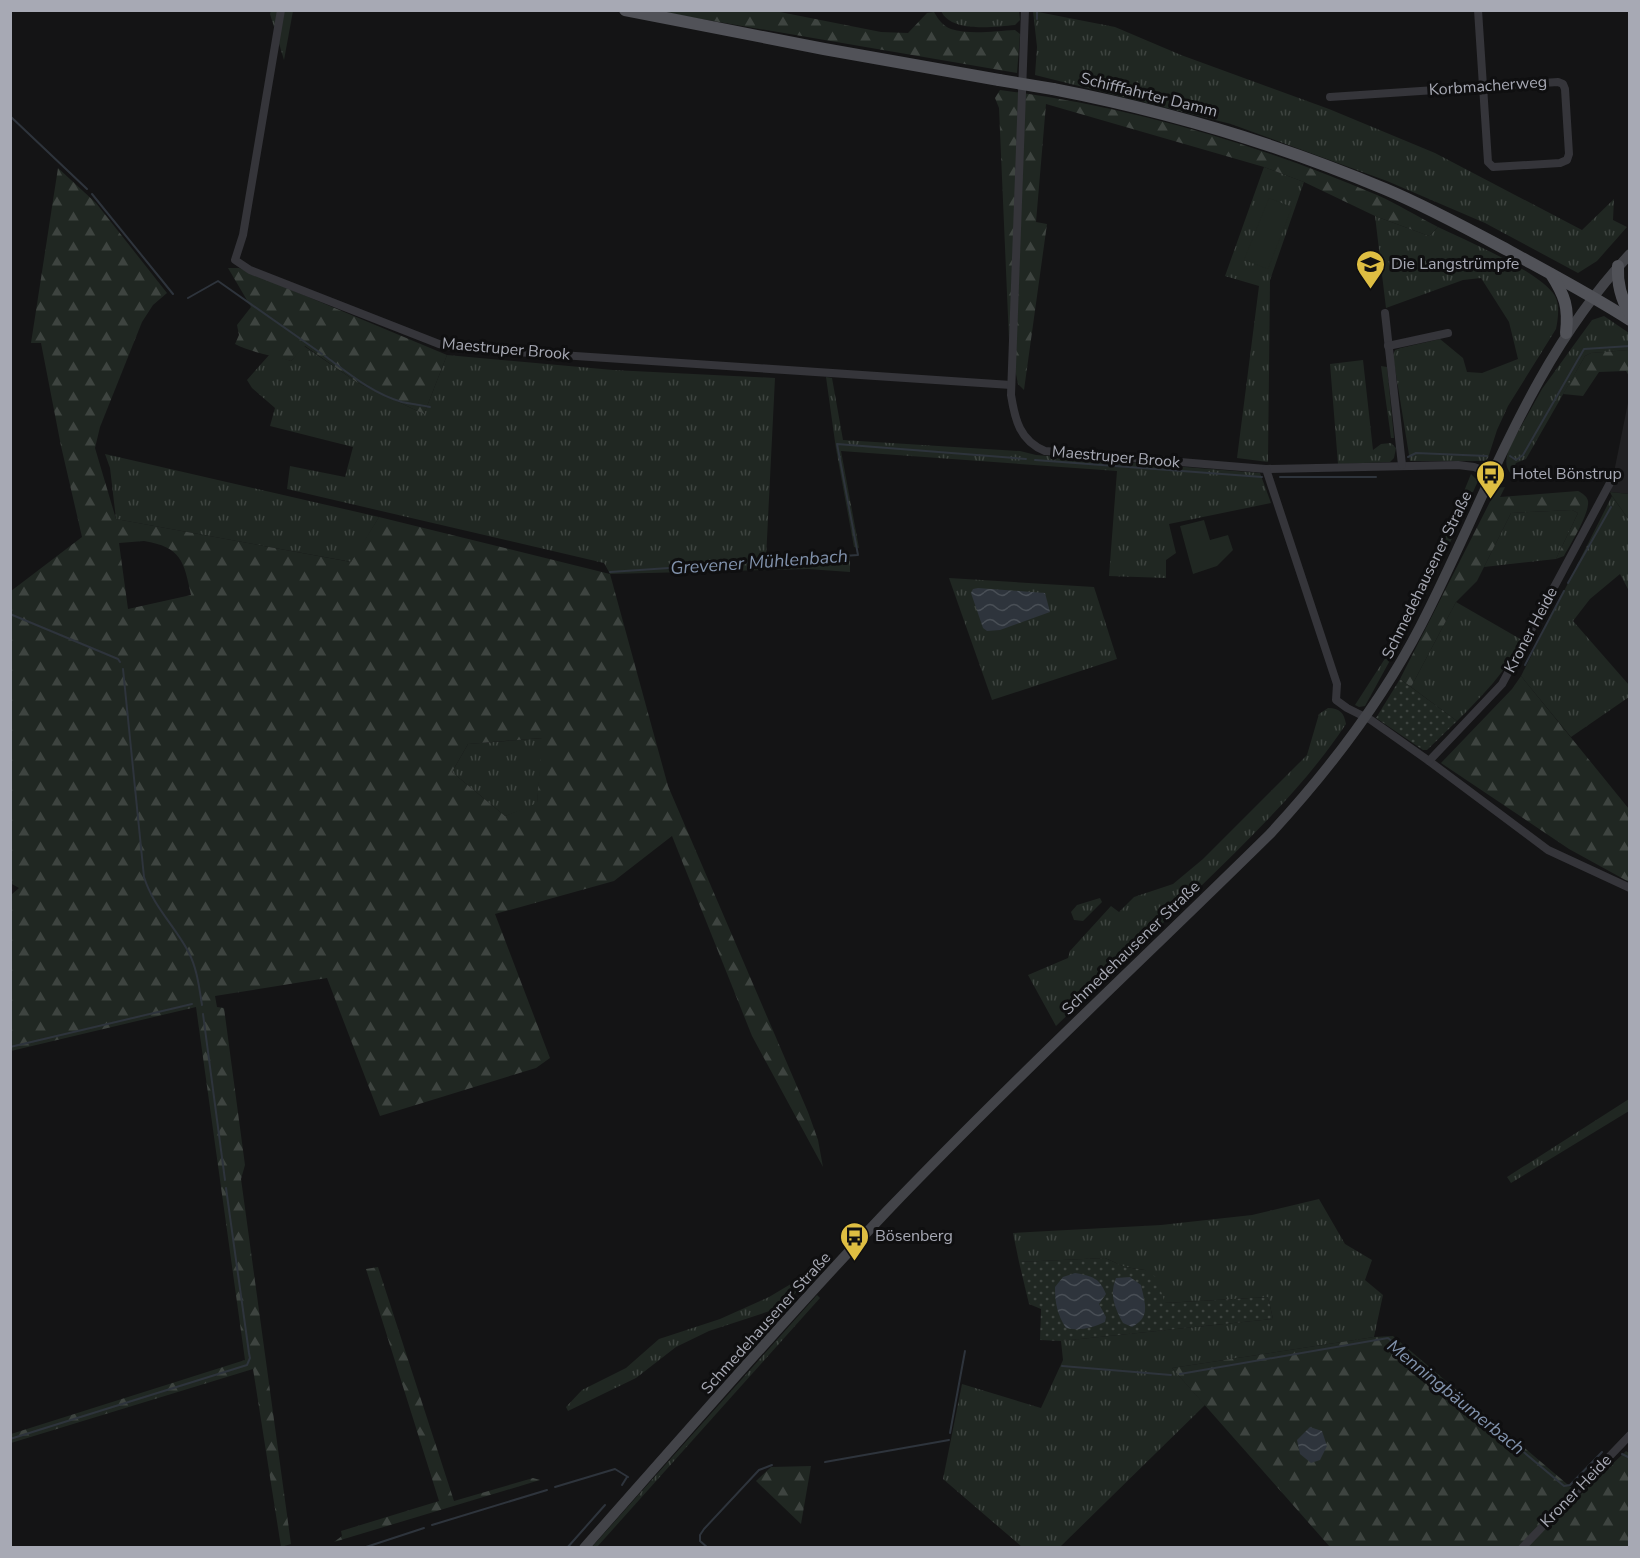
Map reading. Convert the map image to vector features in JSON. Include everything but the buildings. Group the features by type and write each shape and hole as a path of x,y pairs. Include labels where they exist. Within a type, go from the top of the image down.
{"main road":[{"name":"Schifffahrter Damm","path":"625,10 778,41 1124,103 1287,151 1386,189 1468,229 1592,296 1629,320"},
{"name":"Schmedehausener Straße","path":"584,1548 886,1212 983,1113 1270,834 1322,777 1387,686 1421,625 1536,382 1592,296 1629,254"},
{"path":"1618,266 1622,302 1629,314"},
{"path":"1551,273 1565,301 1568,317 1566,333"}],"street":[{"name":"Maestruper Brook","path":"281,10 243,235 235,260 250,270 439,344 457,348 1011,385"},
{"name":"Maestruper Brook","path":"1025,10 1011,385 1013,410 1025,438 1033,446 1045,451 1266,469 1458,465 1493,474"},
{"path":"1478,10 1483,86"},
{"name":"Korbmacherweg","path":"1330,97 1483,86 1558,82 1563,84 1565,89 1569,154 1567,160 1560,163 1493,167 1488,162 1483,86"},
{"path":"1385,313 1402,465"},
{"path":"1388,346 1448,333"},
{"path":"1266,469 1337,684 1336,700 1429,761 1548,850 1629,888"},
{"name":"Kroner Heide","path":"1429,761 1502,684 1610,483"},
{"name":"Kroner Heide","path":"1522,1548 1629,1435"}],"shaded area":[{"path":"1629,398 1629,494 1610,492"}],"green space":[{"path":"271,11 293,11 284,60 270,14"},
{"path":"655,11 775,11 881,32 908,33 927,13 934,12 946,26 958,31 1015,30 1020,34 1017,73"},
{"path":"941,11 1019,11 1020,20 1015,25 996,27 963,26 946,18"},
{"path":"1033,11 1115,27 1181,55 1329,109 1435,153 1582,230 1614,199 1613,220 1627,227 1597,261 1578,273 1485,223 1387,181 1231,124 1035,75 1037,47"},
{"path":"1000,90 1096,106 1192,129 1286,159 1332,177 1393,202 1438,227 1429,236 1375,216 1304,182 1264,167 1046,104 1036,222 1047,224 1024,390 1018,384 1009,340 999,108 995,98"},
{"path":"1264,167 1304,182 1270,280 1268,462 1237,458 1259,286 1225,276"},
{"path":"58,168 96,203 167,293 153,305 142,322 100,427 95,448 116,519 351,562 379,517 610,574 668,786 818,1140 823,1167 752,1036 672,836 614,881 495,914 550,1058 536,1068 380,1116 327,978 215,996 217,1007 224,1008 245,1165 241,1179 291,1544 281,1547 253,1369 11,1443 11,1434 245,1360 196,1007 11,1051 11,895 19,888 10,883 11,591 82,537 41,343 31,343","holes":["144,541 166,547 179,558 186,573 191,595 128,609 119,543","542,738 537,803 505,816 452,772 468,744"]},
{"path":"1269,198 1292,207 1268,269 1244,260"},
{"path":"1375,216 1429,236 1438,227 1519,267 1547,287 1557,300 1556,329 1508,406 1485,461 1410,461 1393,356 1395,350 1440,339 1463,358 1467,372 1482,373 1518,359 1509,322 1481,278 1463,280 1386,308"},
{"path":"228,268 239,268 447,355 424,414 358,383 305,346 291,361 255,352 235,344 239,335 237,325 251,307"},
{"path":"1604,316 1629,333 1629,350 1591,353 1585,356 1526,459 1516,463 1511,474 1506,462 1509,448 1542,389 1592,320"},
{"path":"304,346 358,383 424,414 447,355 613,370 775,378 766,559 850,554 850,572 808,569 610,574 604,563 287,489 290,466 345,477 353,447 270,426 275,408 252,388 247,380 270,354 291,361"},
{"path":"1629,350 1629,376 1626,371 1599,372 1583,396 1563,394 1585,356 1591,353"},
{"path":"1363,360 1373,450 1381,444 1391,443 1396,448 1394,458 1390,462 1338,464 1330,364"},
{"path":"1381,366 1387,367 1394,438 1391,438"},
{"path":"826,377 832,378 843,440 1020,451 1036,455 1260,473 1271,503 1169,524 1176,553 1166,560 1166,578 1109,576 1117,471 841,451 859,548 854,547 836,449"},
{"path":"105,454 379,517 352,562 116,519 110,468"},
{"path":"1471,474 1478,481 1428,591 1365,706 1359,707 1355,705 1395,643 1430,575"},
{"path":"1505,487 1500,497 1578,491 1587,499 1588,506 1579,529 1564,556 1556,559 1578,513 1572,510 1511,513 1477,581 1456,602 1411,687 1400,679 1497,488"},
{"path":"1610,492 1629,494 1629,520 1612,496"},
{"path":"1612,496 1629,520 1629,591 1620,574 1590,599 1573,621 1629,685 1629,697 1571,737 1521,676"},
{"path":"1572,510 1578,513 1556,559 1484,567 1511,513"},
{"path":"1204,520 1210,540 1228,535 1233,550 1217,566 1193,574 1180,526"},
{"path":"949,578 1094,587 1117,659 992,700"},
{"path":"1456,602 1522,640 1501,673 1457,721 1411,687"},
{"path":"1521,676 1629,809 1629,882 1569,849 1441,763 1512,689"},
{"path":"1400,679 1457,721 1427,750 1423,750 1376,718"},
{"path":"1328,708 1341,712 1346,724 1313,769 1237,851 1056,1026 1028,975 1068,958 1070,951 1111,906 1119,912 1134,897 1173,884 1203,859 1307,755 1319,714"},
{"path":"543,738 537,804 505,816 452,772 468,744"},
{"path":"1100,898 1102,902 1083,921 1074,920 1071,912 1077,905"},
{"path":"1629,1099 1629,1111 1511,1183 1507,1177"},
{"path":"1319,1199 1345,1244 1372,1260 1365,1280 1383,1295 1374,1337 1172,1368 1205,1405 1060,1547 1022,1547 943,1479 962,1384 1041,1408 1063,1360 1061,1341 1273,1319 1268,1297 1164,1303 1145,1270 1125,1267 1105,1258 1019,1262 1013,1233 1161,1225 1252,1215"},
{"path":"1105,1258 1125,1267 1145,1270 1156,1277 1165,1303 1268,1297 1273,1319 1061,1341 1040,1340 1041,1309 1029,1304 1019,1262"},
{"path":"378,1267 454,1501 533,1478 540,1480 334,1542 342,1536 341,1531 439,1501 366,1269"},
{"path":"811,1272 806,1282 782,1307 709,1331 676,1347 636,1378 568,1411 566,1407 582,1390 626,1368 659,1339 720,1319 769,1297"},
{"path":"817,1295 820,1298 597,1547 591,1548"},
{"path":"1393,1336 1580,1495 1626,1451 1629,1453 1629,1547 1330,1547 1172,1368"},
{"path":"811,1466 801,1524 756,1481 771,1467"}],"water":[{"path":"973,589 1045,593 1050,612 1000,630 987,631 983,628 971,593"},
{"path":"1075,1273 1086,1275 1101,1284 1106,1294 1099,1304 1106,1317 1105,1322 1086,1328 1066,1328 1057,1308 1055,1287 1063,1277"},
{"path":"1130,1277 1141,1285 1145,1304 1142,1319 1132,1327 1123,1323 1115,1307 1113,1296 1116,1278"},
{"path":"1310,1427 1322,1431 1327,1446 1320,1460 1311,1463 1300,1454 1297,1440"}],"waterway":[{"path":"1037,10 1037,19"},
{"path":"10,116 87,189"},
{"path":"92,194 173,294"},
{"path":"188,298 218,281 322,354"},
{"name":"Grevener Mühlenbach","path":"1510,456 1516,460 1523,455 1584,349 1630,346"},
{"path":"325,356 381,394 402,402 430,407"},
{"name":"Grevener Mühlenbach","path":"610,572 858,555 837,444 1026,459"},
{"name":"Grevener Mühlenbach","path":"1408,457 1416,453 1487,456"},
{"name":"Grevener Mühlenbach","path":"1035,460 1262,477"},
{"name":"Grevener Mühlenbach","path":"1280,477 1376,477"},
{"path":"1568,583 1611,507"},
{"path":"1525,665 1564,591"},
{"path":"10,614 118,659 120,662"},
{"path":"123,669 144,877 158,906 191,957 202,1005"},
{"path":"10,1047 192,1004"},
{"path":"203,1014 225,1180"},
{"path":"10,1439 247,1365 250,1358 226,1188"},
{"name":"Menningbäumerbach","path":"1180,1374 1388,1338 1564,1486 1570,1485 1602,1452"},
{"path":"950,1433 965,1351"},
{"name":"Menningbäumerbach","path":"1062,1366 1171,1375"},
{"name":"Menningbäumerbach","path":"825,1462 949,1440"},
{"name":"Menningbäumerbach","path":"1622,1454 1630,1458"},
{"name":"Menningbäumerbach","path":"708,1548 700,1541 700,1535 704,1529 759,1470 772,1465"},
{"path":"555,1487 615,1469 628,1477"},
{"path":"622,1485 627,1477"},
{"path":"432,1525 547,1490"},
{"path":"567,1548 605,1505"},
{"path":"363,1548 424,1528"}],"place":[{"name":"Die Langstrümpfe","path":"1370,290"},
{"name":"Hotel Bönstrup","path":"1491,500"},
{"name":"Bösenberg","path":"854,1262"}]}
